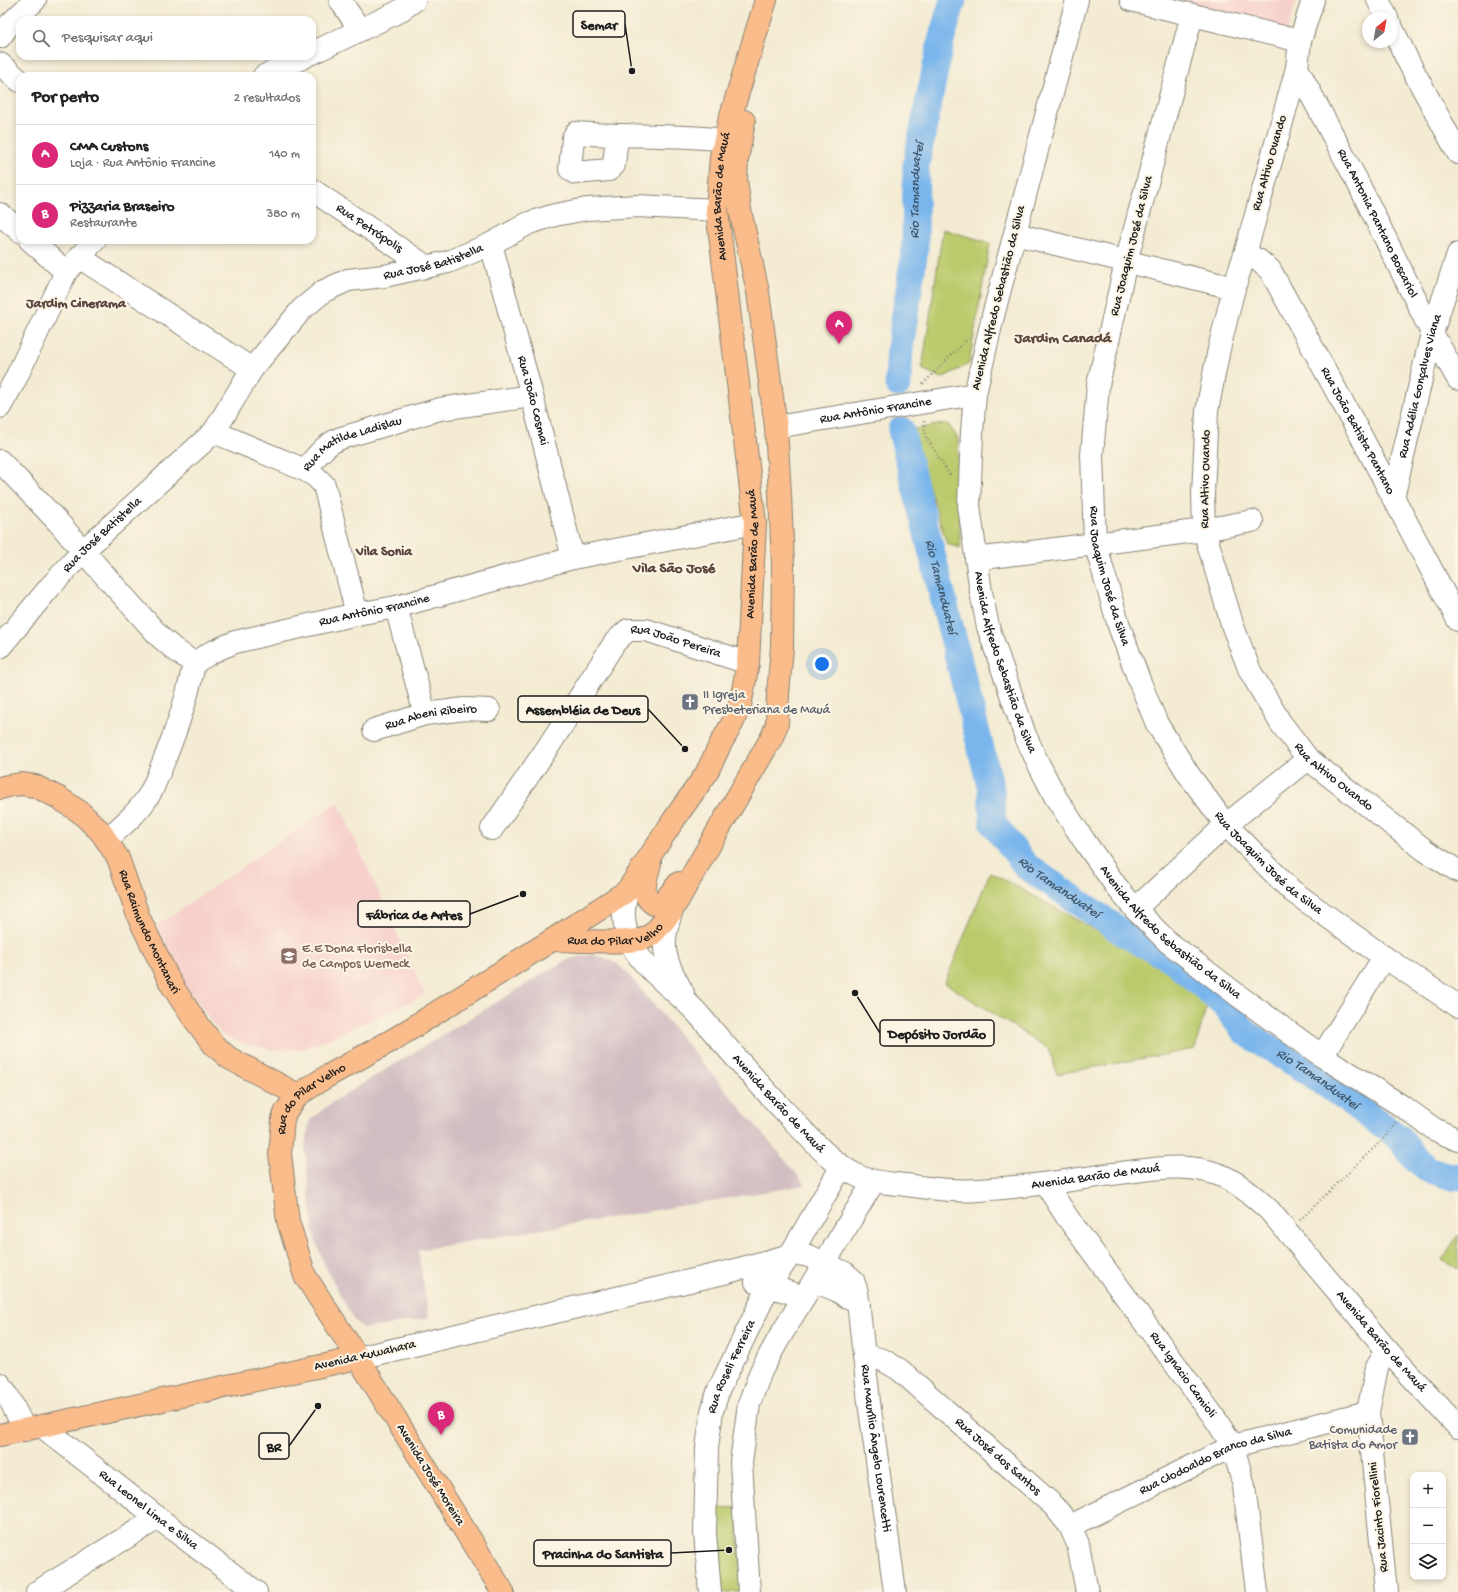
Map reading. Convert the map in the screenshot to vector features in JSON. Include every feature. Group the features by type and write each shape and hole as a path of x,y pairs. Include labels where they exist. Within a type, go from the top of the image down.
{"main road":[{"name":"Avenida Barão de Mauá","path":"627,890 706,774 733,722 741,701 748,662 755,523 717,210 722,157 728,122 766,0"},
{"name":"Avenida Barão de Mauá","path":"671,912 772,737 777,724 782,647 783,566 776,427 758,292 740,210 736,179 737,160 745,112 779,0"},
{"path":"727,298 737,288 742,287 748,287 758,292"},
{"name":"Rua Raimundo Montanari","path":"0,788 21,784 34,786 59,798 80,812 107,839 118,858 139,918 171,984 194,1019 214,1045 229,1058 298,1095"},
{"path":"653,850 644,890 649,901 654,904 664,901 680,882 690,879"},
{"name":"Rua do Pilar Velho","path":"358,1358 305,1276 288,1221 280,1154 283,1120 286,1111 298,1095 326,1076 396,1038 552,940 627,890"},
{"name":"Rua do Pilar Velho","path":"552,940 629,942 646,939 653,934 671,912"},
{"name":"Avenida Kuwahara","path":"0,1435 34,1429 358,1358"},
{"name":"Avenida José Moreira","path":"358,1358 503,1592"}],"street":[{"path":"18,16 35,0"},
{"path":"340,0 360,30"},
{"path":"316,51 398,12 415,0"},
{"name":"Avenida Alfredo Sebastião da Silva","path":"1077,0 994,312 975,394 969,506 976,559 988,627 1025,735 1056,798 1116,886 1135,909 1168,942 1240,997 1322,1056 1434,1128 1458,1140"},
{"path":"1131,0 1300,41"},
{"name":"Rua Altivo Ovando","path":"1313,0 1300,41 1297,68 1245,254 1234,288 1219,349 1207,411 1203,494 1204,530 1232,627 1250,671 1280,722 1308,760 1426,851 1458,871"},
{"path":"1378,0 1384,12"},
{"name":"Rua Joaquim José da Silva","path":"1192,15 1126,262 1098,384 1092,455 1095,543 1119,626 1138,680 1158,724 1189,775 1226,825 1292,891 1384,957 1458,1006"},
{"path":"0,37 16,18"},
{"path":"1398,40 1458,152"},
{"path":"272,72 298,60"},
{"path":"0,64 16,78"},
{"name":"Rua Antonia Pantano Boscariol","path":"1297,68 1358,182 1432,333 1458,379"},
{"path":"617,136 692,136 725,140"},
{"name":"Rua Petrópolis","path":"316,193 427,267"},
{"name":"Rua José Batistella","path":"0,647 50,587 83,551 214,432 252,369 302,309 324,291 348,280 427,267 448,262 491,244 529,223 555,215 587,209 636,206 717,210"},
{"path":"0,214 16,228"},
{"path":"1015,234 1234,288"},
{"path":"37,244 252,369"},
{"path":"0,407 73,264 91,244"},
{"name":"Rua João Cosmai","path":"491,244 532,396 573,558"},
{"name":"Rua João Batista Pantano","path":"1245,254 1258,260 1270,270 1362,436 1458,620"},
{"name":"Rua Adélia Gonçalves Viana","path":"1393,498 1432,333 1458,254"},
{"name":"Rua Antônio Francine","path":"776,427 975,394"},
{"name":"Rua Matilde Ladislau","path":"357,614 324,485 315,476 305,470 320,452 331,442 340,438 440,409 532,396"},
{"path":"214,432 305,470"},
{"path":"0,461 59,523 160,637 174,650 194,663 190,684 172,740 150,794 138,811 107,839"},
{"path":"976,559 1204,530 1252,521"},
{"name":"Rua Antônio Francine","path":"194,663 212,652 235,642 357,614 396,608 573,558 755,523"},
{"path":"396,608 425,714"},
{"name":"Rua João Pereira","path":"492,829 550,744 615,642 628,630 646,630 748,662"},
{"name":"Rua Abeni Ribeiro","path":"374,730 425,714 465,709 489,710"},
{"path":"1135,909 1226,825 1308,760"},
{"name":"Avenida Barão de Mauá","path":"627,890 624,911 625,930 629,942 639,959 693,1009 762,1088 823,1151 842,1166 858,1176 874,1181 958,1190 978,1190 1046,1184 1162,1168 1186,1167 1220,1175 1252,1194 1269,1210 1387,1350 1458,1427"},
{"name":"Avenida Barão de Mauá","path":"671,912 665,940 665,954 671,970 693,1009"},
{"path":"1322,1056 1384,957"},
{"name":"Rua Roseli Ferreira","path":"710,1592 705,1533 707,1448 712,1411 719,1388 769,1286 790,1255 842,1166"},
{"path":"749,1592 741,1462 750,1404 761,1372 874,1181"},
{"name":"Rua Ignacio Camioli","path":"1046,1184 1067,1217 1214,1417 1233,1446 1244,1486 1257,1592"},
{"name":"Avenida Kuwahara","path":"358,1358 728,1272 790,1255 805,1255 825,1263"},
{"name":"Rua Maurílio Ângelo Lourencetti","path":"825,1263 845,1273 853,1280 857,1292 868,1402 894,1592"},
{"path":"728,1272 769,1286 836,1290 859,1304"},
{"name":"Rua Jacinto Fiorellini","path":"1386,1592 1368,1412 1377,1367 1387,1350"},
{"name":"Rua José dos Santos","path":"864,1354 883,1360 900,1370 1054,1506 1070,1526 1078,1544 1087,1592"},
{"path":"0,1384 34,1429"},
{"name":"Rua Clodoaldo Branco da Silva","path":"1070,1526 1233,1446 1368,1412"},
{"name":"Rua Leonel Lima e Silva","path":"34,1429 158,1518 256,1592"},
{"path":"36,1592 158,1518"}],"path":[{"path":"954,481 926,438 922,403 923,384 972,334"},
{"path":"1289,1232 1384,1138 1399,1117"}],"shaded area":[{"path":"1164,0 1297,0 1287,30"},
{"name":"E.E Dona Florisbella de Campos Werneck","path":"338,802 425,995 303,1049 274,1050 244,1044 222,1035 186,987 156,926"},
{"path":"590,955 602,957 616,963 627,973 806,1185 418,1250 429,1318 364,1329 353,1319 324,1264 313,1233 305,1147 310,1120 331,1103 554,967 572,958"}],"green space":[{"path":"943,229 990,243 969,364 942,378 922,369"},
{"path":"947,423 958,438 960,548 947,544 911,430"},
{"path":"990,872 1210,993 1195,1049 1057,1074 1049,1049 945,983"},
{"path":"1458,1235 1458,1270 1442,1260"},
{"path":"716,1507 737,1508 742,1592 722,1592"}],"waterway":[{"name":"Rio Tamanduateí","path":"898,384 900,348 915,249 916,165 941,41 953,0"},
{"name":"Rio Tamanduateí","path":"901,430 991,789 993,823 1026,866 1125,934 1176,962 1224,1005 1245,1032 1310,1073 1401,1139 1414,1157 1427,1169 1452,1177 1458,1176"}],"place":[{"name":"Semar","path":"632,71"},
{"name":"CMA Custons","path":"839,344"},
{"name":"II Igreja Presbeteriana de Mauá","path":"690,702"},
{"name":"Assembléia de Deus","path":"685,749"},
{"name":"Fábrica de Artes","path":"523,894"},
{"name":"E.E Dona Florisbella de Campos Werneck","path":"289,956"},
{"name":"Depósito Jordão","path":"855,993"},
{"name":"BR","path":"318,1406"},
{"name":"Pizzaria Braseiro","path":"441,1435"},
{"name":"Comunidade Batista do Amor","path":"1410,1437"},
{"name":"Pracinha do Santista","path":"729,1550"}],"district":[{"name":"Jardim Cinerama","path":"76,304"},
{"name":"Jardim Canadá","path":"1063,339"},
{"name":"Vila Sonia","path":"384,552"},
{"name":"Vila São José","path":"674,569"}]}
